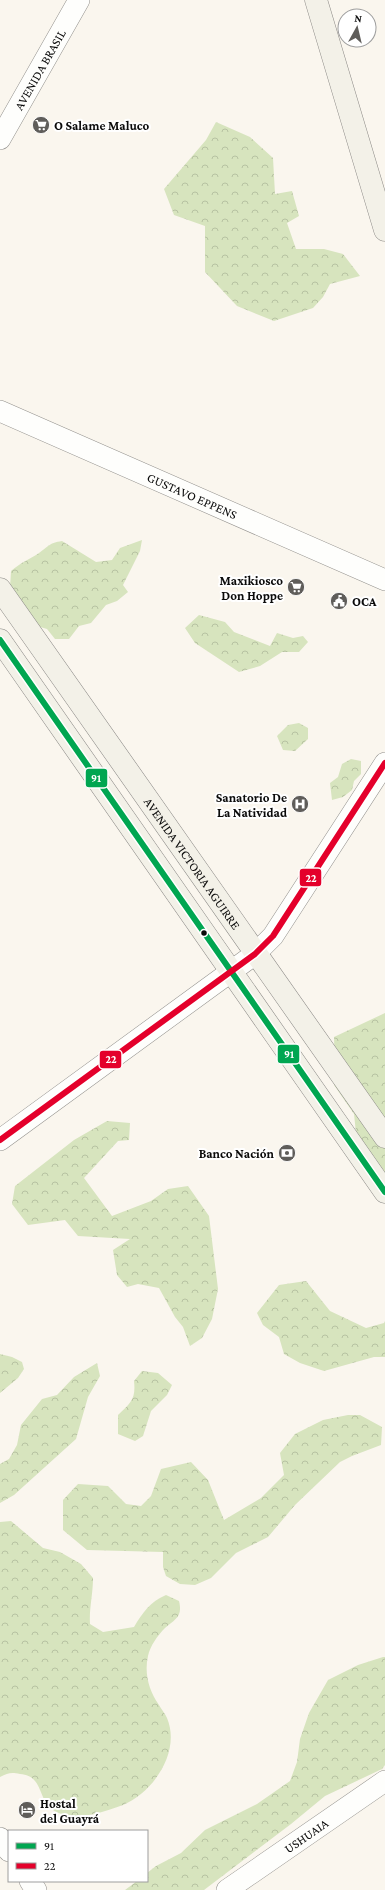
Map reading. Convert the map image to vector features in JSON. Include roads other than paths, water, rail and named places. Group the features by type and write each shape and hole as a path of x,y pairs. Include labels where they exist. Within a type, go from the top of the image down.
{"main road":[{"path":"316,0 385,230"},
{"name":"AVENIDA VICTORIA AGUIRRE","path":"0,589 254,954 385,1137"},
{"path":"2,648 385,1192"}],"street":[{"name":"AVENIDA BRASIL","path":"0,139 80,0"},
{"name":"GUSTAVO EPPENS","path":"0,411 385,580"},
{"path":"0,1140 254,954 273,936 385,763"},
{"name":"USHUAIA","path":"227,1890 385,1781"},
{"path":"0,1838 8,1850"}],"place":[{"name":"O Salame Maluco","path":"41,125"},
{"name":"Maxikiosco Don Hoppe","path":"296,587"},
{"name":"OCA","path":"339,601"},
{"name":"Sanatorio De La Natividad","path":"300,804"},
{"name":"Banco Nación","path":"287,1153"},
{"name":"Hostal del Guayrá","path":"27,1810"}]}
